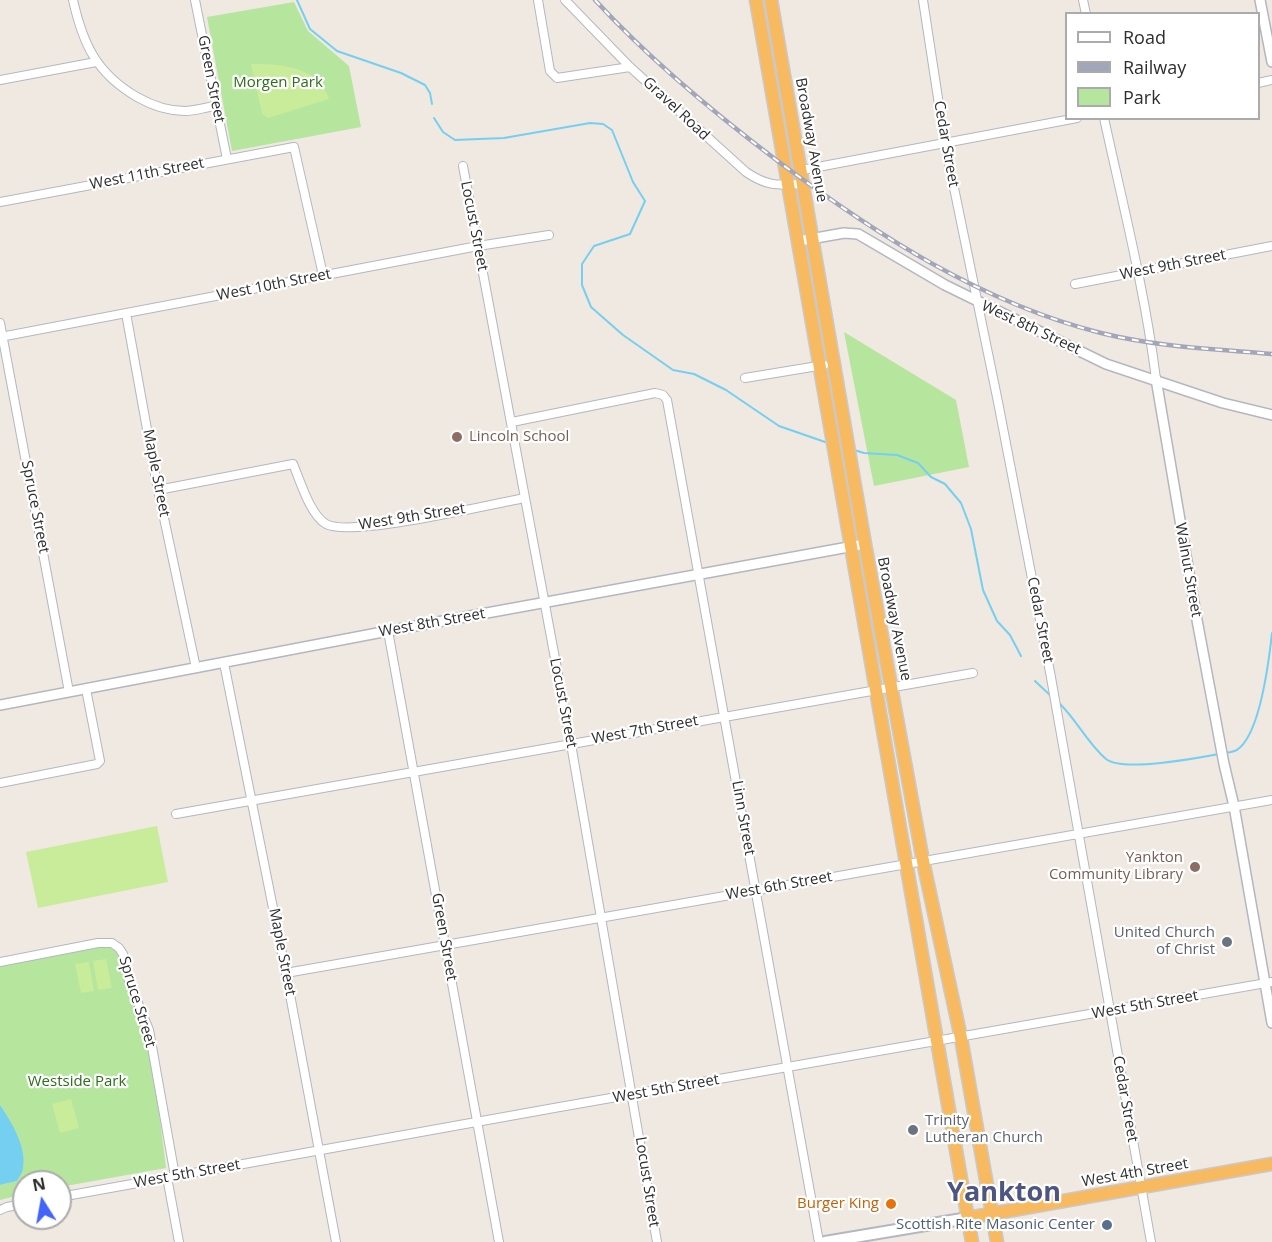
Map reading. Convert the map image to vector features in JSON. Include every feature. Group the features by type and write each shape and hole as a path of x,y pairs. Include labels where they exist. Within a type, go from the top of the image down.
{"highway":[{"name":"Broadway Avenue","path":"756,0 972,1242"},
{"name":"Broadway Avenue","path":"771,0 850,463 923,861 961,1038 997,1242"},
{"name":"West 4th Street","path":"968,1218 1272,1164"}],"main road":[{"name":"West 4th Street","path":"825,1242 968,1218"}],"street":[{"path":"73,0 82,34 96,62 118,86 157,106 186,111 217,106"},
{"name":"Green Street","path":"195,0 227,159"},
{"path":"538,0 553,75 561,79 630,67"},
{"name":"Gravel Road","path":"565,0 630,67 746,172 766,184 803,184"},
{"name":"Cedar Street","path":"923,0 945,144 1058,714 1151,1242"},
{"path":"1260,0 1272,62"},
{"path":"0,80 96,62"},
{"path":"801,170 1067,120"},
{"name":"Walnut Street","path":"1104,120 1151,342 1167,450 1217,731 1268,983 1272,1023"},
{"name":"West 11th Street","path":"0,202 294,147 323,275"},
{"name":"Locust Street","path":"463,166 571,744 657,1242"},
{"name":"West 8th Street","path":"799,241 844,233 858,234 978,303 1106,364 1223,403 1272,415"},
{"name":"West 10th Street","path":"1,337 478,246 549,235"},
{"name":"West 9th Street","path":"1075,284 1272,246"},
{"name":"Maple Street","path":"126,313 158,490 196,668"},
{"name":"Spruce Street","path":"0,323 69,692"},
{"path":"746,378 834,363"},
{"name":"Linn Street","path":"512,422 655,393 667,399 819,1242"},
{"name":"West 9th Street","path":"158,490 293,464 312,508 325,523 339,527 368,527 525,498"},
{"name":"West 8th Street","path":"0,705 865,544"},
{"name":"Green Street","path":"388,631 499,1242"},
{"name":"Maple Street","path":"224,663 286,973 336,1242"},
{"name":"West 7th Street","path":"176,814 973,673"},
{"path":"0,783 97,764 100,761 86,689"},
{"name":"West 6th Street","path":"286,973 1272,800"},
{"name":"Spruce Street","path":"0,962 98,943 112,943 123,954 129,981 149,1029 179,1242"},
{"name":"West 5th Street","path":"72,1195 1268,983"}],"green space":[{"name":"Morgen Park","path":"294,2 308,31 349,66 361,127 232,151 207,17"},
{"path":"251,64 278,65 313,76 320,82 329,99 268,118 262,114"},
{"path":"844,332 956,400 969,467 874,486"},
{"path":"157,826 168,882 38,908 26,852"},
{"name":"Westside Park","path":"112,943 123,954 149,1030 166,1168 72,1185 72,1170 19,1170 22,1150 10,1121 0,1105 0,962"},
{"path":"106,959 112,988 98,990 93,961"},
{"path":"89,962 94,991 81,993 75,964"},
{"path":"71,1099 79,1128 60,1133 52,1104"},
{"name":"Westside Park","path":"12,1182 12,1197 0,1200 0,1185"}],"water":[{"path":"0,1105 17,1135 24,1160 22,1170 12,1170 12,1182 0,1185"}],"waterway":[{"path":"297,0 310,29 337,51 401,73 425,85 430,93 432,104"},
{"path":"434,118 443,132 455,140 504,138 590,123 603,124 612,130 633,182 645,201 630,234 594,246 582,264 582,285 591,307 623,335 673,370 694,374 726,390 779,426 828,443"},
{"path":"854,450 864,453 897,455 918,463 931,477 945,484 961,503 971,529 983,590 997,621 1010,635 1021,656"},
{"path":"1225,753 1238,749 1246,741 1252,728 1262,695 1272,633"},
{"path":"1035,681 1052,697"},
{"path":"1059,703 1099,753 1115,763 1161,763 1219,754"}],"railway":[{"path":"595,0 683,85 779,162 854,215 932,264 1014,304 1101,333 1165,344 1272,354"}],"place":[{"name":"Lincoln School","path":"457,437"},
{"name":"Yankton Community Library","path":"1195,867"},
{"name":"United Church of Christ","path":"1227,942"},
{"name":"Trinity Lutheran Church","path":"913,1130"},
{"name":"Burger King","path":"891,1204"},
{"name":"Scottish Rite Masonic Center","path":"1107,1225"}],"district":[{"name":"Yankton","path":"1004,1193"}]}
